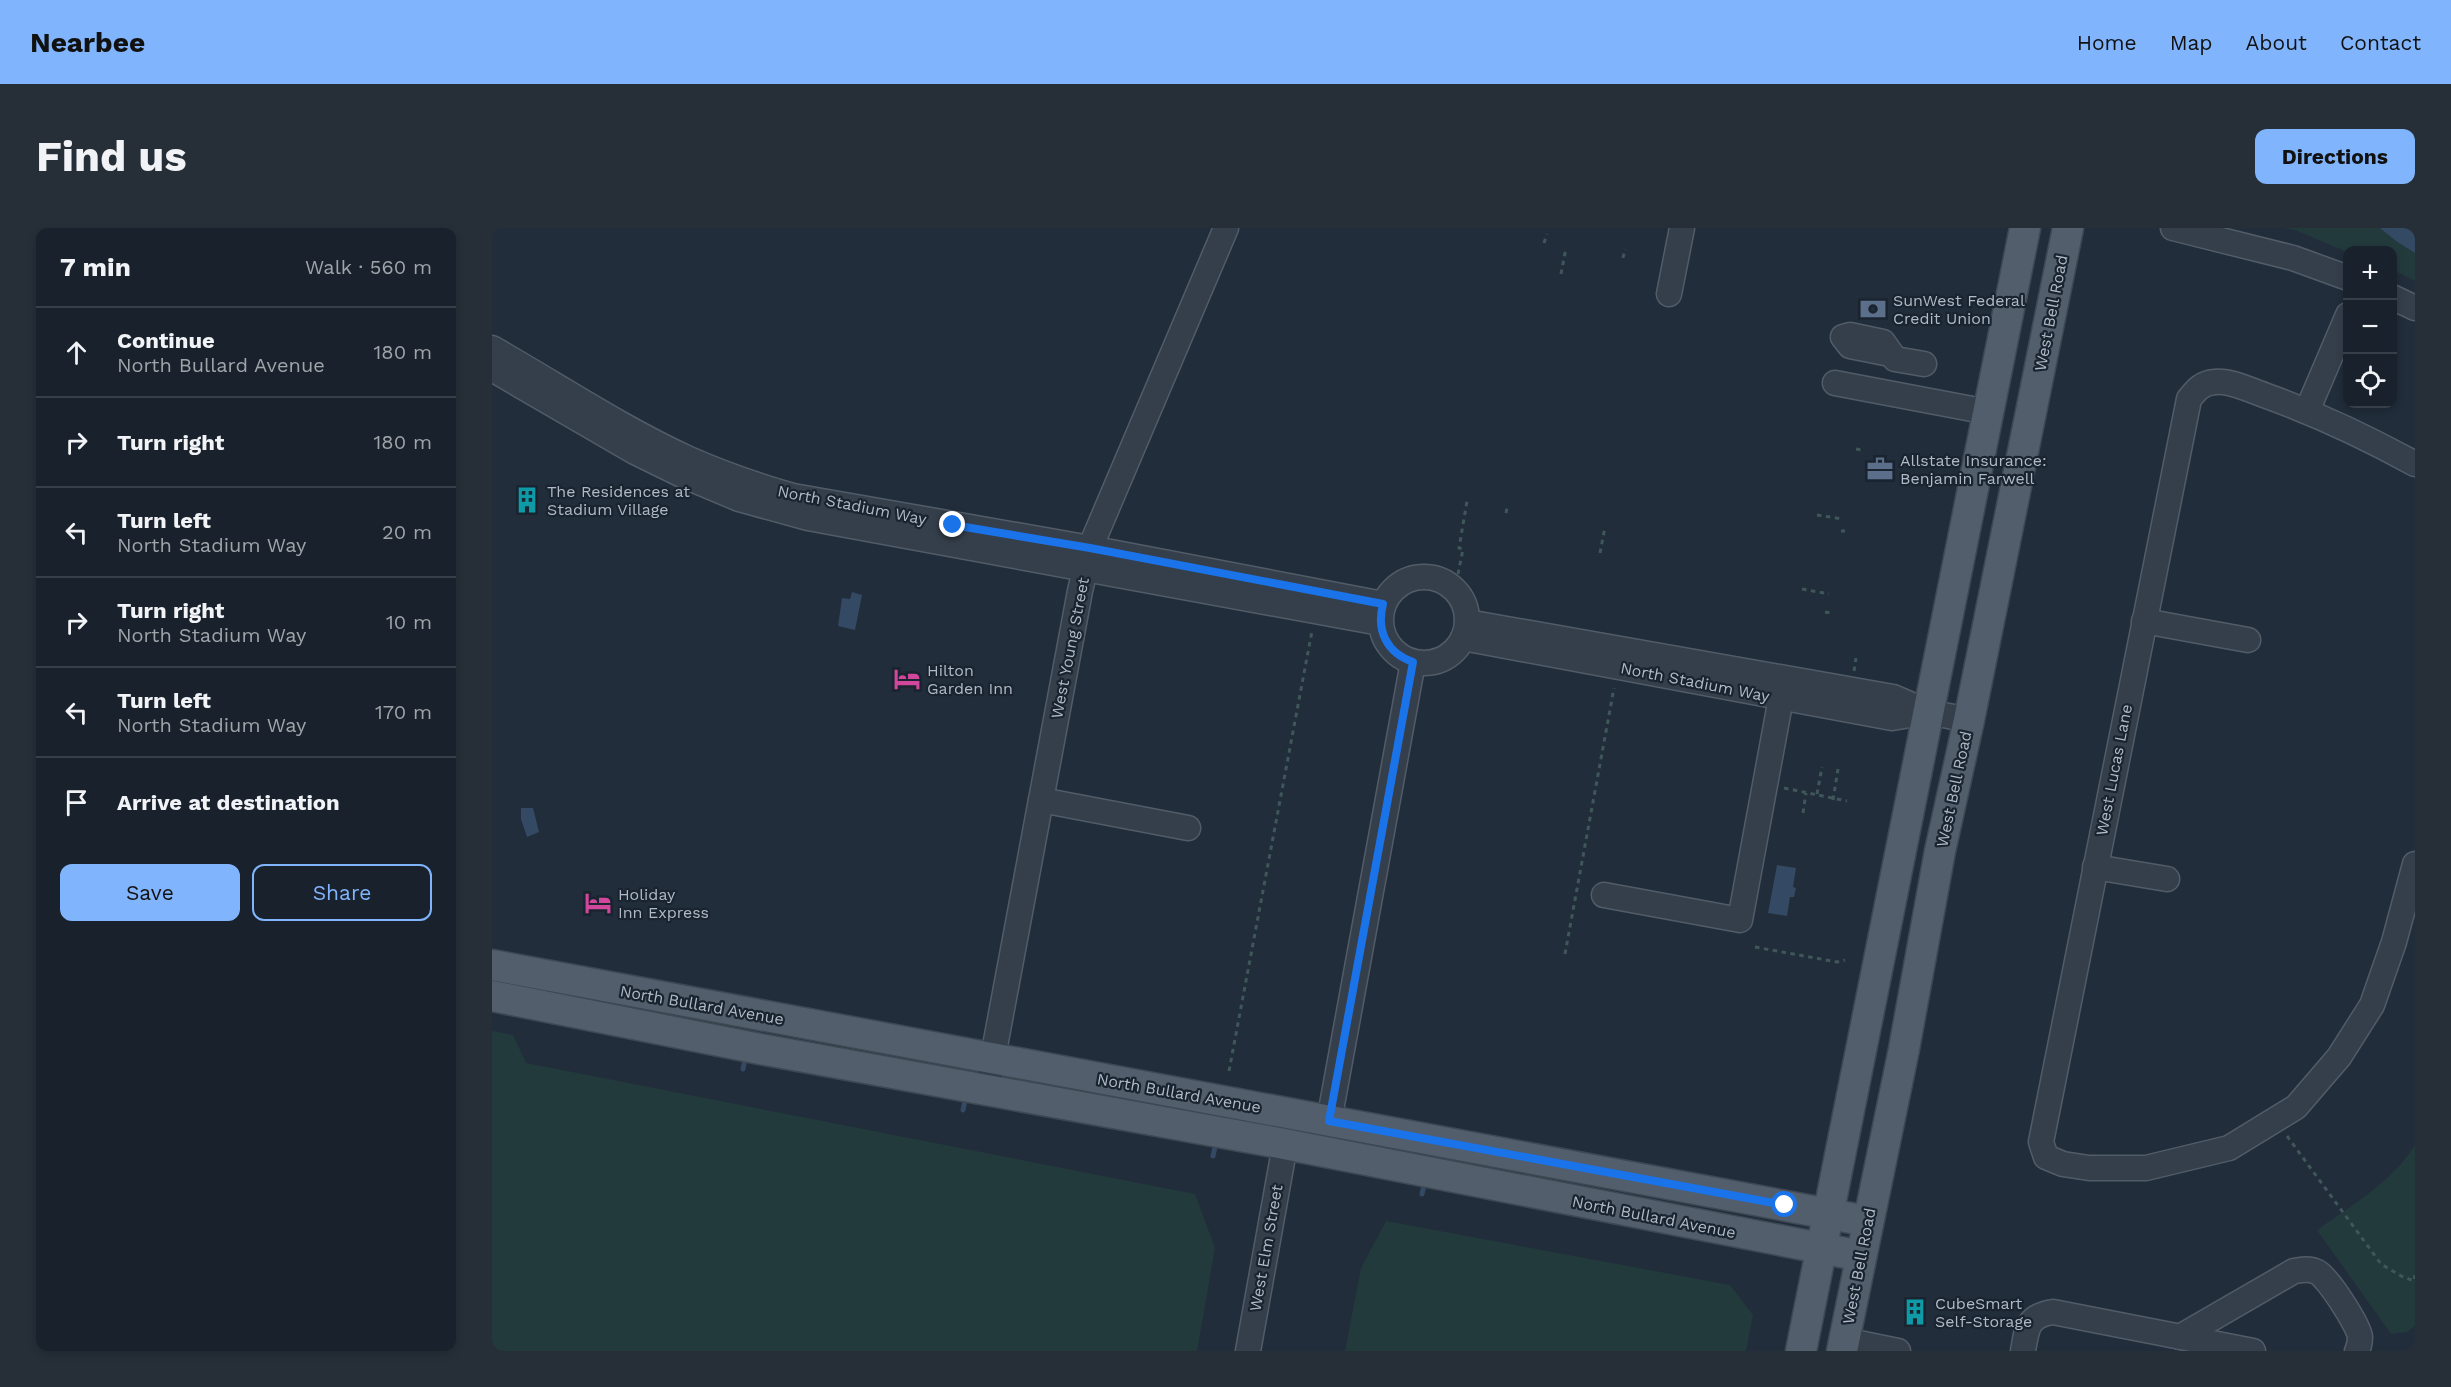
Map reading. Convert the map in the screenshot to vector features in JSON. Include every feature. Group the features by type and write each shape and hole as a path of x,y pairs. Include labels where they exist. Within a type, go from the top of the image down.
{"main road":[{"path":"1801,1351 2025,228"},
{"name":"West Bell Road","path":"1843,1346 1904,1048 1940,851 1969,720 2068,228"},
{"name":"North Bullard Avenue","path":"492,965 1867,1221"},
{"name":"North Bullard Avenue","path":"492,996 760,1049 1285,1145 1820,1250 1861,1256"}],"street":[{"name":"West Young Street","path":"987,1089 1088,558 1226,228"},
{"path":"1669,294 1682,228"},
{"path":"2173,228 2293,258 2343,276"},
{"path":"2397,299 2415,308"},
{"path":"2343,327 2307,411 2364,436 2415,464"},
{"path":"1843,337 1850,335 1884,342 1890,354 1895,358 1923,364"},
{"name":"North Stadium Way","path":"492,348 650,440 688,459 746,482 813,500 1088,558 1382,614"},
{"name":"North Stadium Way","path":"492,369 635,452 739,500 808,518 1088,558"},
{"name":"West Lucas Lane","path":"2274,1120 2229,1148 2146,1168 2089,1168 2063,1164 2046,1158 2041,1142 2189,399 2200,386 2216,381 2246,388 2307,411"},
{"path":"1835,383 1988,412"},
{"path":"1413,578 1438,579 1456,591 1462,600 1465,630 1455,650 1444,658 1430,663 1413,662 1402,658 1391,649 1383,637 1382,614 1390,592 1401,583 1413,578"},
{"path":"2144,621 2248,640"},
{"name":"North Stadium Way","path":"1465,630 1893,697 1928,712 1969,720"},
{"name":"North Stadium Way","path":"1465,630 1782,698 1892,718 1928,712"},
{"path":"1329,1121 1413,662"},
{"path":"1604,895 1740,920 1782,698"},
{"path":"1041,800 1188,828"},
{"path":"2274,1120 2296,1107 2339,1057 2372,1005 2394,942 2415,864"},
{"path":"2095,867 2167,879"},
{"name":"West Elm Street","path":"1248,1351 1285,1145"},
{"path":"2180,1337 2294,1271 2305,1269 2318,1272 2327,1281 2358,1329 2360,1338 2357,1351"},
{"path":"2023,1351 2027,1329 2032,1319 2053,1312 2253,1351"},
{"path":"1843,1346 1898,1351"}],"path":[{"path":"1544,243 1547,234"},
{"path":"1562,274 1566,248"},
{"path":"1623,258 1625,249"},
{"path":"1856,449 1862,450"},
{"path":"1458,574 1463,549 1459,548 1467,501"},
{"path":"1817,515 1843,519"},
{"path":"1600,553 1605,526"},
{"path":"1802,589 1829,594"},
{"path":"1825,612 1831,613"},
{"path":"1229,1071 1312,630"},
{"path":"1564,954 1614,688"},
{"path":"1817,795 1822,767"},
{"path":"1833,799 1838,769"},
{"path":"1777,786 1847,801"},
{"path":"1803,813 1806,793"},
{"path":"1755,947 1837,962 1845,960"},
{"path":"2274,1120 2381,1264 2414,1281 2415,1275"}],"green space":[{"path":"2283,228 2415,228 2415,281 2397,272 2397,246 2343,246 2343,250 2295,230"},
{"path":"492,1031 513,1035 526,1063 1195,1194 1215,1248 1197,1351 492,1351"},
{"path":"2415,1145 2415,1326 2407,1332 2391,1334 2317,1230 2383,1181 2406,1158"},
{"path":"1386,1221 1730,1285 1753,1315 1746,1351 1345,1351 1361,1268"}],"water":[{"path":"2380,228 2415,228 2415,253 2396,241"},
{"path":"852,592 862,595 855,630 838,626 842,598 850,599"},
{"path":"521,808 533,808 539,832 527,837 521,819"},
{"path":"1777,865 1796,868 1793,887 1796,888 1794,897 1790,897 1787,916 1768,913"}],"waterway":[{"path":"743,1069 745,1059"},
{"path":"963,1110 965,1100"},
{"path":"1213,1156 1215,1147"},
{"path":"1422,1194 1424,1185"}],"place":[{"name":"SunWest Federal Credit Union","path":"1873,309"},
{"name":"Allstate Insurance: Benjamin Farwell","path":"1880,469"},
{"name":"The Residences at Stadium Village","path":"527,500"},
{"name":"Hilton Garden Inn","path":"907,679"},
{"name":"Holiday Inn Express","path":"598,903"},
{"name":"CubeSmart Self-Storage","path":"1915,1312"}],"route":[{"path":"953,525 1090,548 1383,604 1380,623 1383,637 1391,649 1402,658 1413,662 1329,1121 1785,1205"}]}
